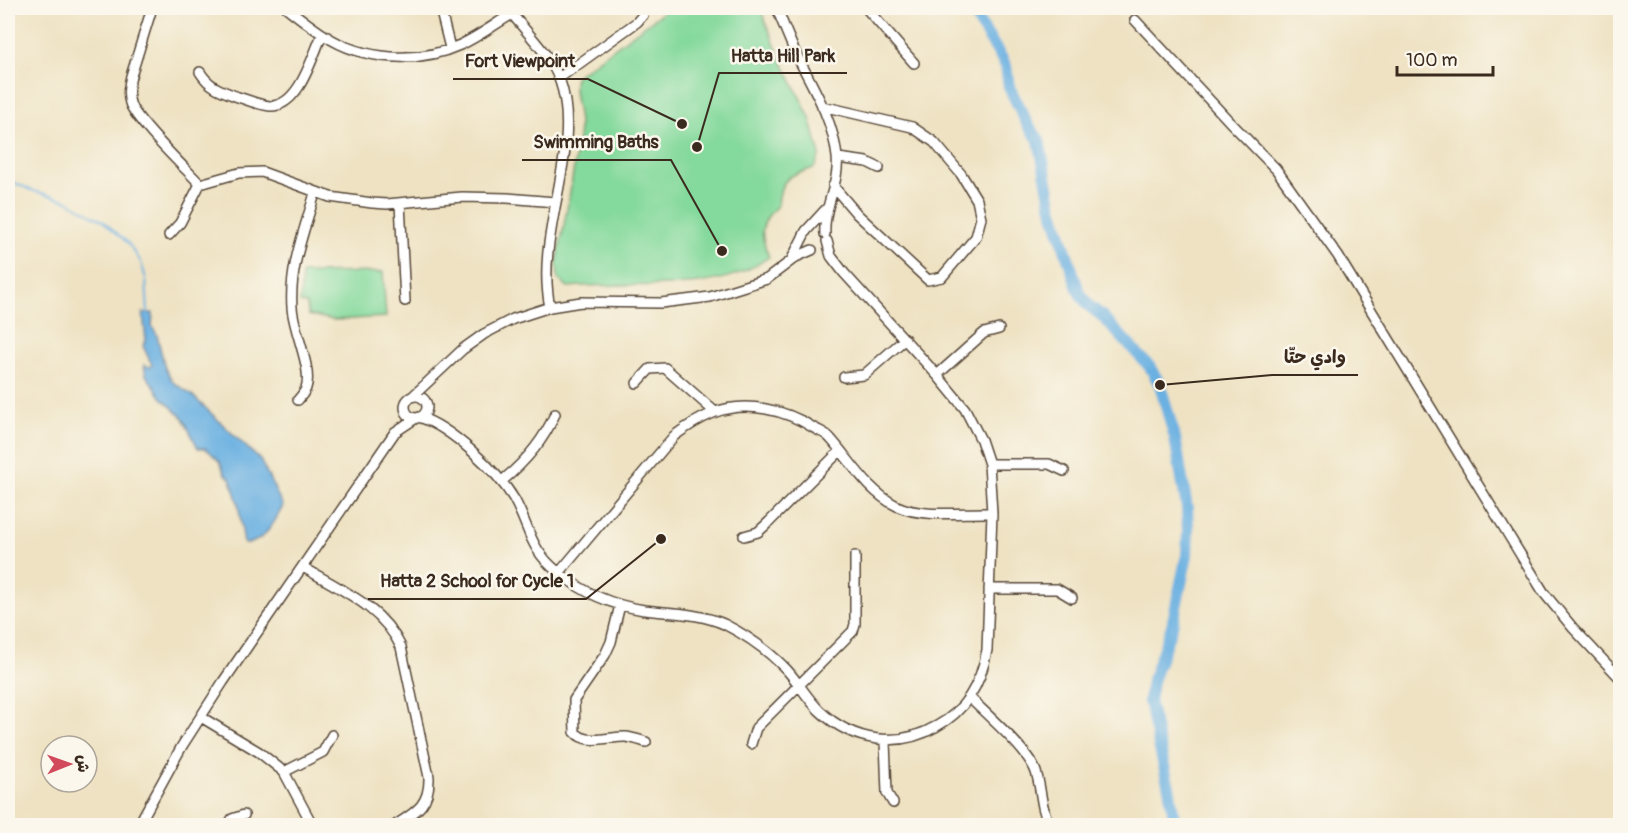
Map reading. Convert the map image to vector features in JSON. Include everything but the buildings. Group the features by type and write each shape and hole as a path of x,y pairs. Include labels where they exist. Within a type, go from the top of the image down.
{"street":[{"path":"152,8 131,76 130,105 141,121 200,184"},
{"path":"287,8 322,35 335,42 366,53 385,56 420,56 450,48 467,41 514,11 559,78 564,96 567,124 564,156 555,202 546,276 550,307"},
{"path":"440,8 450,48"},
{"path":"559,78 637,22 644,15 645,8"},
{"path":"866,8 914,63"},
{"path":"405,407 408,414 440,426 502,481 515,501 526,531 538,552 559,573 577,586 620,605 690,615 721,623 744,634 784,667 820,710 850,732 885,741 927,732 948,720 970,698 984,669 987,650 992,513 989,464 981,440 965,409 831,256 825,221 838,158 822,106 794,48 779,9"},
{"path":"1135,20 1228,121 1276,169 1338,256 1544,593 1620,678"},
{"path":"200,72 206,82 217,89 258,104 271,106 282,104 296,92 322,35"},
{"path":"822,106 912,128 934,142 961,174 977,200 981,218 976,237 942,277 928,280 857,214 833,186"},
{"path":"838,158 867,162 879,168"},
{"path":"169,235 180,223 200,184 239,173 262,172 315,193 372,203 400,203 462,197 555,202"},
{"path":"298,400 306,390 307,366 296,331 291,291 295,262 315,193"},
{"path":"400,203 405,301"},
{"path":"791,261 808,229 827,206"},
{"path":"808,229 820,228 826,237"},
{"path":"138,825 182,746 250,641 395,432 409,399 463,349 484,334 513,319 550,307 581,302 661,303 710,297 767,279 804,252 823,247 826,237"},
{"path":"803,239 806,246 831,256"},
{"path":"937,375 984,333 999,329"},
{"path":"844,377 864,375 904,339"},
{"path":"637,383 651,369 664,368 715,412"},
{"path":"395,432 425,413 435,376"},
{"path":"413,396 422,398 440,426"},
{"path":"559,573 674,436 692,423 715,412 737,408 766,408 798,418 828,436 881,495 904,509 918,512 992,513"},
{"path":"502,481 519,467 549,427 555,414"},
{"path":"744,536 758,532 840,452"},
{"path":"989,464 1049,464 1064,471"},
{"path":"751,744 756,728 853,631 855,624 855,556"},
{"path":"303,567 374,610 394,633 401,647 429,786 421,807 394,825"},
{"path":"989,589 1057,589 1072,598"},
{"path":"620,605 611,642 605,655 574,700 575,732 586,739 624,737 646,742"},
{"path":"970,698 1011,738 1035,769 1040,786 1041,806 1050,825"},
{"path":"201,717 259,752 284,772 313,825"},
{"path":"284,772 323,752 332,735"},
{"path":"885,741 887,793 893,802"},
{"path":"228,825 232,819 244,815"}],"green space":[{"path":"760,8 780,57 810,118 820,155 814,168 793,175 781,188 778,205 764,223 762,235 769,257 747,270 698,283 568,287 558,279 557,262 579,128 574,90 575,77 666,10"},
{"path":"383,272 386,317 334,320 308,315 307,304 300,303 302,273"}],"water":[{"path":"143,313 153,313 152,326 157,335 165,368 173,382 192,395 260,460 283,506 268,531 251,543 244,544 238,503 230,478 225,474 220,462 205,448 198,448 183,418 162,398 146,375 144,365 150,367 152,365 143,346 146,340"}],"waterway":[{"path":"970,8 1006,66 1009,87 1028,125 1039,140 1052,208 1079,292 1089,306 1101,315 1150,367 1160,385 1175,438 1187,508 1187,555 1172,626 1152,681 1149,701 1170,792 1175,826"},
{"path":"8,180 31,190 68,201 103,221 128,243 141,262 146,279 148,313"}],"place":[{"name":"Fort Viewpoint","path":"682,124"},
{"name":"Hatta Hill Park","path":"697,147"},
{"name":"Swimming Baths","path":"722,251"},
{"name":"وادي حتّا","path":"1160,385"},
{"name":"Hatta 2 School for Cycle 1","path":"661,539"}]}
